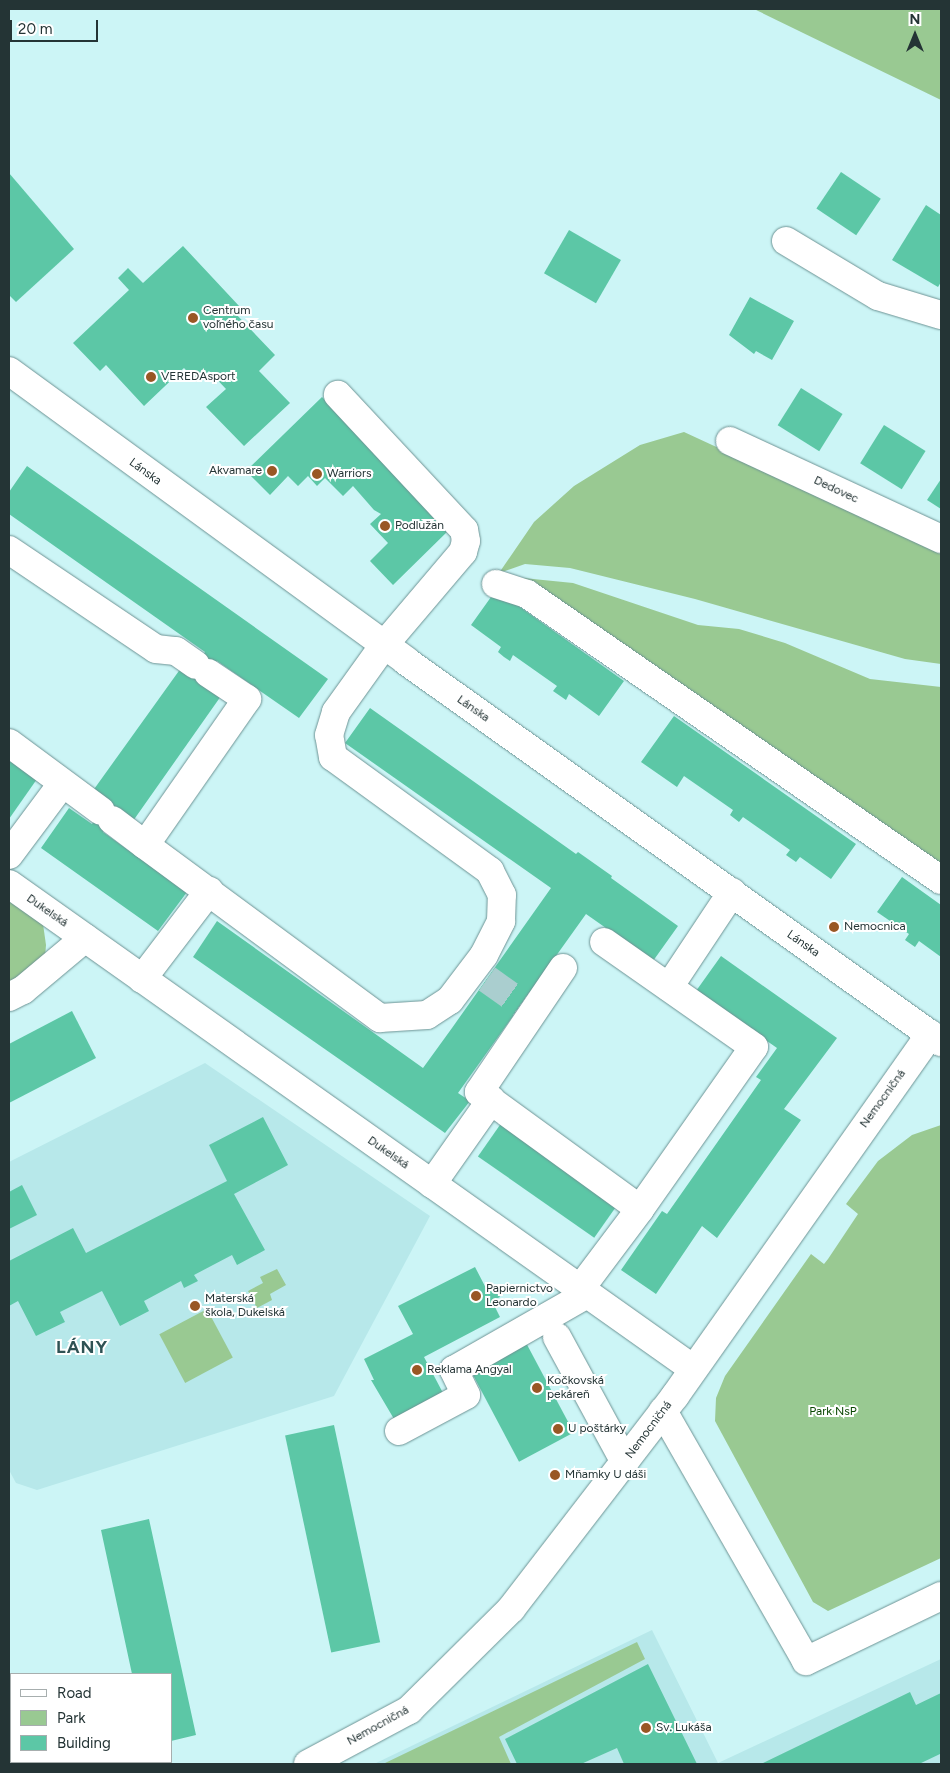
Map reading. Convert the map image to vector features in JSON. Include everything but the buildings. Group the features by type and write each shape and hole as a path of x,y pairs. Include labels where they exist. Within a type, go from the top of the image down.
{"street":[{"path":"786,241 878,296 941,315"},
{"name":"Lánska","path":"12,382 936,1038"},
{"path":"9,743 380,1018 427,1015 450,1000 480,974 501,921 502,895 490,871 333,758 329,735 336,712 384,645 463,552 466,541 464,530 338,395"},
{"name":"Dedovec","path":"730,442 941,539"},
{"path":"9,550 156,649 176,651 247,699 145,845"},
{"path":"496,584 527,594 941,880"},
{"path":"9,855 62,784"},
{"name":"Dukelská","path":"9,884 692,1368"},
{"path":"142,979 209,891"},
{"path":"669,987 732,892"},
{"path":"9,998 23,990 84,938"},
{"path":"399,1431 466,1395 454,1370 584,1291 754,1047 604,942"},
{"path":"563,968 528,1008 480,1092 640,1209"},
{"name":"Nemocničná","path":"308,1764 410,1710 511,1609 663,1411 692,1368 936,1038"},
{"path":"432,1184 491,1100"},
{"path":"557,1337 625,1462"},
{"path":"663,1411 806,1661 941,1596"}],"shaded area":[{"name":"Materská škola, Dukelská","path":"205,1063 430,1216 334,1396 37,1490 16,1483 9,1470 9,1162"},
{"path":"652,1630 718,1763 941,1659 941,1764 374,1764"}],"green space":[{"path":"754,9 941,9 941,100"},
{"path":"684,432 941,551 941,664 905,659 695,599 570,568 525,564 499,573 534,522 574,486 640,445"},
{"path":"523,578 573,583 698,625 739,629 785,643 870,679 941,687 941,875 502,583"},
{"path":"9,897 43,924 46,945 45,957 9,985"},
{"name":"Park NsP","path":"941,1125 941,1558 828,1611 813,1602 715,1421 716,1398 725,1376 811,1254 824,1264 828,1259 858,1214 846,1204 878,1161 912,1135"},
{"path":"277,1269 286,1285 270,1294 272,1300 257,1308 248,1291 263,1283 260,1277"},
{"path":"207,1309 233,1358 185,1383 159,1334"},
{"path":"637,1642 645,1659 499,1737 511,1764 383,1764"}],"tunnel":[{"path":"487,979 522,1004"}],"place":[{"name":"Centrum voľného času","path":"193,318"},
{"name":"VEREDAsport","path":"151,377"},
{"name":"Akvamare","path":"272,471"},
{"name":"Warriors","path":"317,474"},
{"name":"Podlužan","path":"385,526"},
{"name":"Nemocnica","path":"834,927"},
{"name":"Papiernictvo Leonardo","path":"476,1296"},
{"name":"Materská škola, Dukelská","path":"195,1306"},
{"name":"Reklama Angyal","path":"417,1370"},
{"name":"Kočkovská pekáreň","path":"537,1388"},
{"name":"U poštárky","path":"558,1429"},
{"name":"Mňamky U dáši","path":"555,1475"},
{"name":"Sv. Lukáša","path":"646,1728"}],"district":[{"name":"LÁNY","path":"82,1347"}]}
